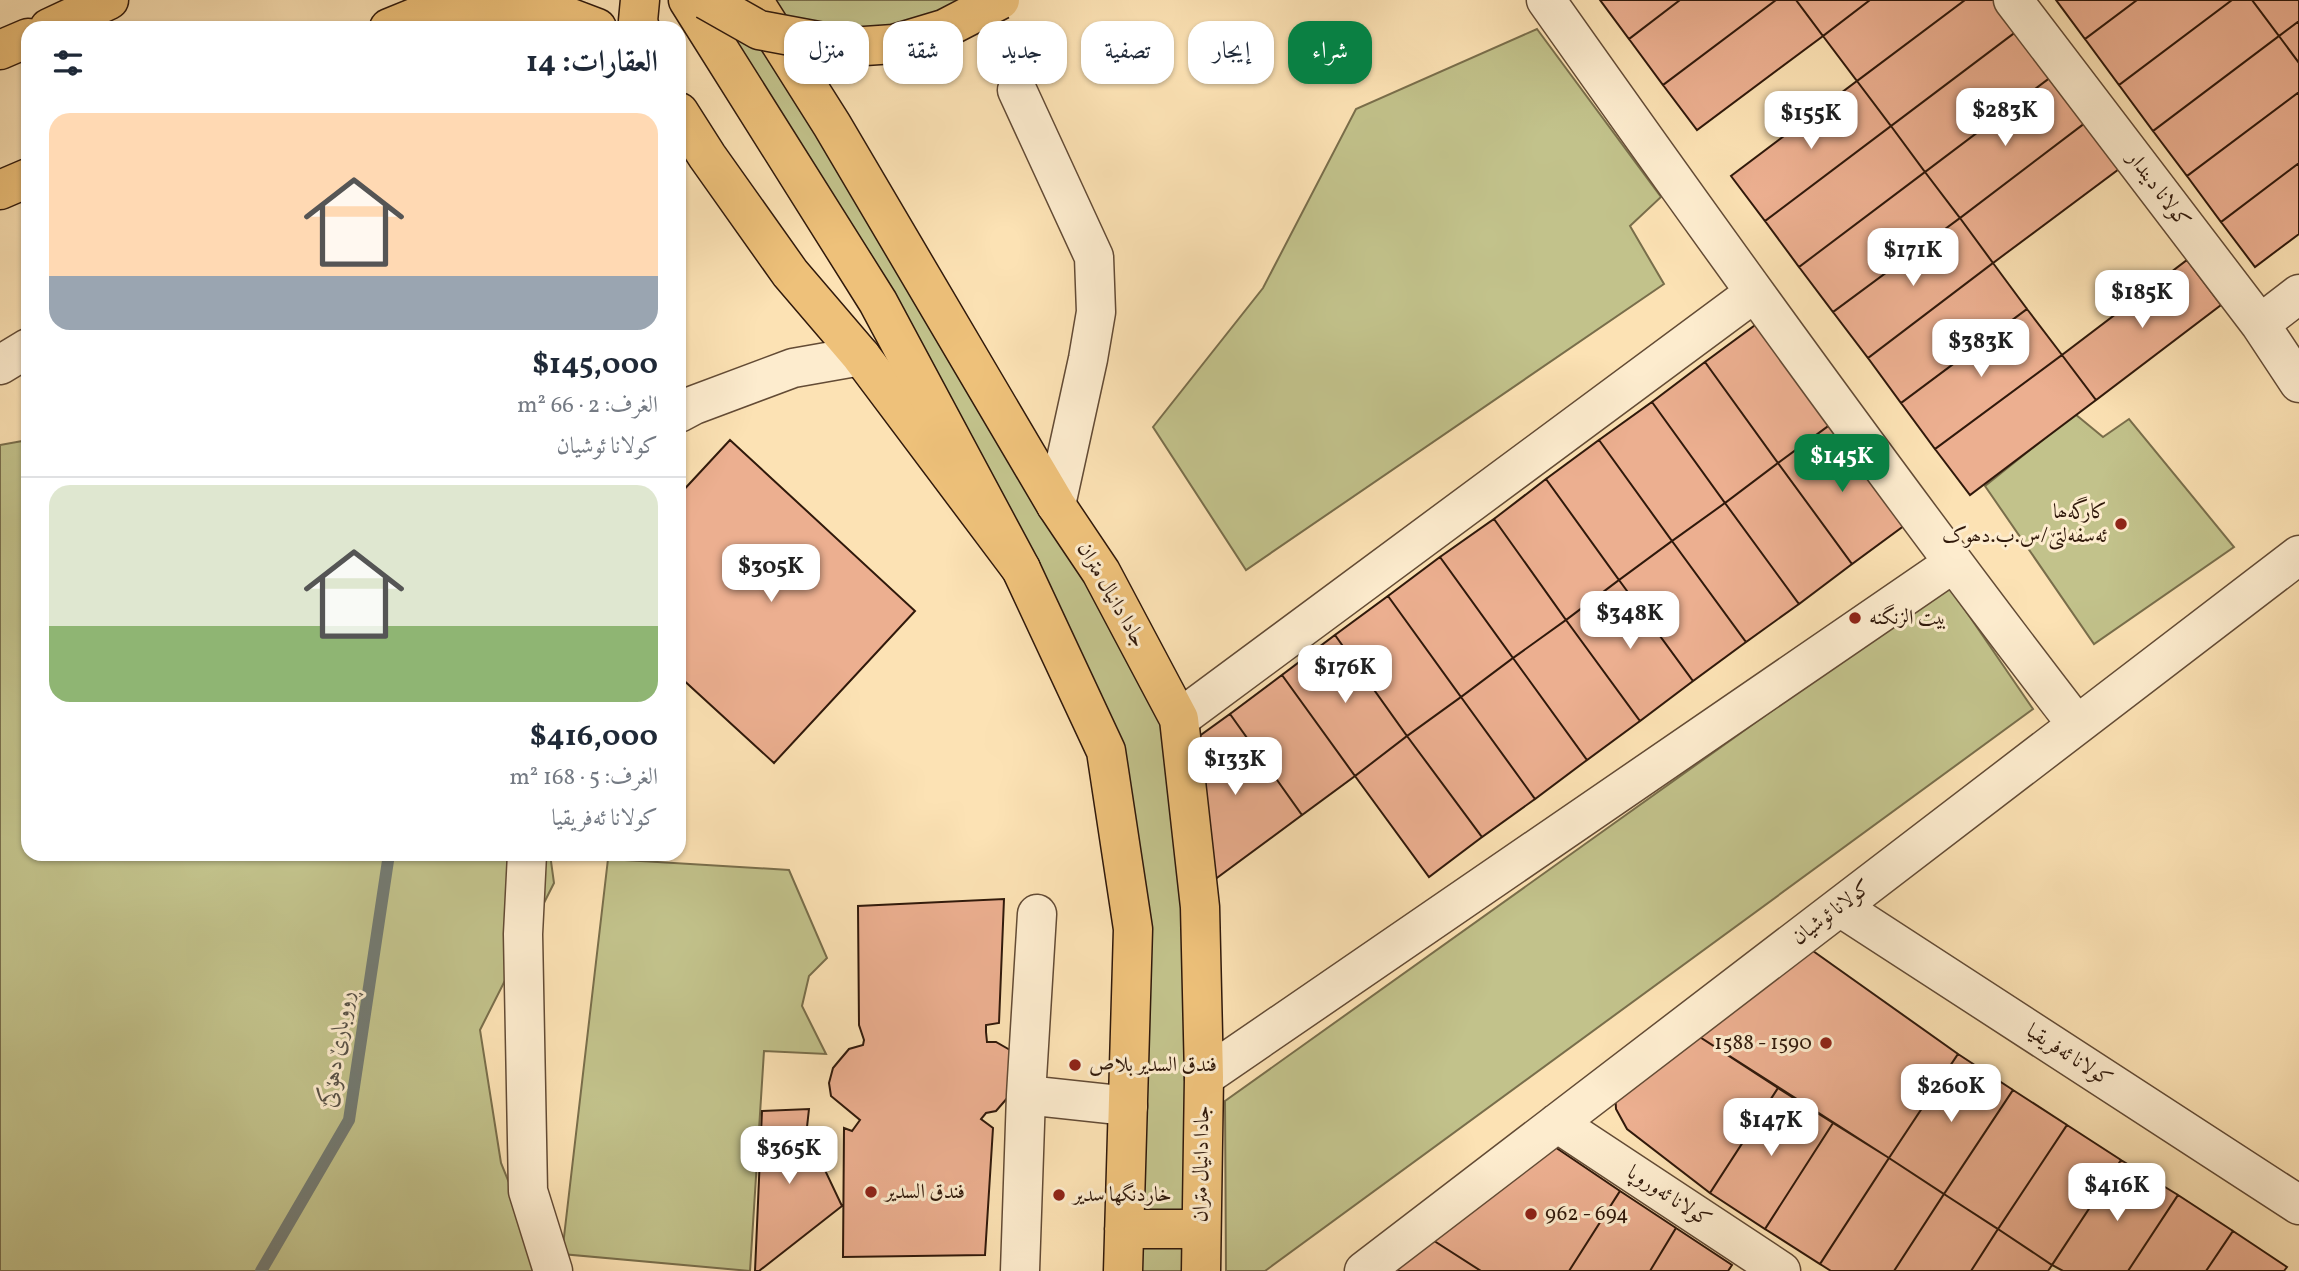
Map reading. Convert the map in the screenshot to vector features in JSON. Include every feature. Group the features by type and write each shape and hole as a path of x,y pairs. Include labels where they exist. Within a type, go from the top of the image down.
{"main road":[{"path":"63,21 109,0"},
{"path":"638,21 640,0"},
{"path":"688,0 878,302 1021,569 1106,751 1133,929 1123,1271"},
{"path":"706,0 759,30 850,47 894,44 944,29 1000,0"},
{"name":"جادا دانيال متران","path":"753,0 832,125 1056,505 1101,572 1179,719 1200,907 1204,1076 1201,1271"},
{"path":"407,21 448,5 542,7 579,21"},
{"path":"0,50 21,40"},
{"path":"686,122 790,273 860,356 1021,569"},
{"path":"0,190 21,181"},
{"path":"1124,1229 1201,1229"}],"street":[{"path":"1546,0 1754,293 1952,564 2077,725"},
{"name":"كولانا ديندار","path":"2013,0 2260,324 2299,383"},
{"path":"1017,90 1094,257 1096,313 1056,505"},
{"path":"1179,719 1754,293"},
{"path":"2260,324 2299,294"},
{"path":"0,366 21,352"},
{"path":"686,409 793,369 860,356"},
{"path":"1204,1076 1952,564"},
{"name":"كولانا ئوشيان","path":"1364,1271 2077,725 2293,567"},
{"path":"527,861 523,934 528,1191 553,1271"},
{"name":"كولانا ئه‌فریقیا","path":"1840,907 2299,1205"},
{"path":"1020,1271 1026,1095 1037,914"},
{"path":"1026,1095 1128,1106"},
{"name":"كولانا ئه‌وروپا","path":"1557,1124 1781,1271"}],"green space":[{"path":"696,0 768,38 784,65 784,84 795,84 1172,723 1184,820 1196,1271 1127,1271 1109,746"},
{"path":"756,0 1000,0 959,21 883,21 883,33 869,34 869,21 784,21 784,24"},
{"path":"1537,29 1661,197 1630,226 1664,284 1246,570 1153,427 1263,288 1356,109"},
{"path":"2075,414 2103,437 2129,419 2234,547 2094,644 1985,486"},
{"path":"21,441 21,861 551,861 554,883 480,1030 501,1163 545,1271 0,1271 0,445"},
{"path":"1948,585 2033,709 1265,1271 1226,1271 1225,1101"},
{"path":"608,861 789,870 827,958 809,976 802,1006 826,1054 764,1051 750,1271 562,1254"}],"building":[{"path":"1600,0 1680,0 1629,39"},
{"path":"1680,0 1776,0 1663,85 1629,39"},
{"path":"1776,0 1796,0 1823,36 1697,130 1663,85"},
{"path":"1796,0 1870,0 1823,36"},
{"path":"1870,0 1965,0 1857,81 1823,36"},
{"path":"1965,0 1994,0 2017,31 1891,126 1857,81"},
{"path":"2056,0 2137,0 2085,39"},
{"path":"2137,0 2232,0 2119,85 2085,39"},
{"path":"2232,0 2252,0 2279,36 2153,131 2119,85"},
{"path":"2252,0 2299,0 2299,21 2279,36"},
{"path":"2299,21 2299,63 2279,36"},
{"path":"2017,31 2051,77 1925,172 1891,126"},
{"path":"2279,36 2299,63 2299,92 2187,176 2153,131"},
{"path":"2051,77 2085,123 1960,218 1925,172"},
{"path":"1857,81 1891,126 1765,221 1731,176"},
{"path":"2299,92 2299,163 2221,222 2187,176"},
{"path":"2085,123 2119,169 1993,263 1960,218"},
{"path":"1891,126 1925,172 1799,267 1765,221"},
{"path":"2299,163 2299,234 2255,267 2221,222"},
{"path":"1925,172 1960,218 1833,312 1799,267"},
{"path":"1960,218 1993,263 1868,358 1833,312"},
{"path":"2187,260 2221,305 2096,400 2062,355"},
{"path":"1993,263 2027,309 1901,403 1868,358"},
{"path":"2027,309 2062,355 1935,449 1901,403"},
{"path":"1758,323 1831,424 1778,463 1705,362"},
{"path":"2062,355 2096,400 1970,495 1935,449"},
{"path":"1705,362 1778,463 1725,503 1652,402"},
{"path":"1652,402 1725,503 1672,541 1599,440"},
{"path":"1831,424 1905,525 1852,564 1778,463"},
{"path":"730,440 915,611 774,763 686,682 686,487"},
{"path":"1599,440 1672,541 1619,580 1546,479"},
{"path":"1778,463 1852,564 1799,604 1725,503"},
{"path":"1546,479 1619,580 1566,620 1494,519"},
{"path":"1725,503 1799,604 1746,642 1672,541"},
{"path":"1494,519 1566,620 1513,658 1440,557"},
{"path":"1672,541 1746,642 1693,681 1619,580"},
{"path":"1440,557 1513,658 1461,697 1388,596"},
{"path":"1619,580 1693,681 1640,721 1566,620"},
{"path":"1388,596 1461,697 1407,736 1335,635"},
{"path":"1566,620 1640,721 1587,760 1513,658"},
{"path":"1335,635 1407,736 1355,776 1282,675"},
{"path":"1513,658 1587,760 1535,799 1461,697"},
{"path":"1282,675 1355,776 1302,815 1230,714"},
{"path":"1461,697 1535,799 1482,837 1407,736"},
{"path":"1230,714 1302,815 1210,883 1187,745"},
{"path":"1407,736 1482,837 1429,877 1355,776"},
{"path":"1004,899 999,1023 986,1025 986,1032 987,1042 996,1042 1010,1050 1009,1096 996,1111 986,1113 981,1119 993,1128 985,1255 843,1257 844,1128 852,1131 860,1120 831,1096 829,1083 833,1068 849,1049 863,1045 864,1040 859,1025 858,906"},
{"name":"1588 - 1590","path":"1806,946 1958,1054 1889,1158 1692,1032"},
{"path":"1692,1032 1778,1088 1710,1193 1627,1129 1616,1109 1615,1093"},
{"path":"1958,1054 2013,1090 1944,1194 1889,1158"},
{"path":"1778,1088 1833,1123 1765,1229 1710,1193"},
{"path":"2013,1090 2067,1125 1998,1229 1944,1194"},
{"path":"809,1109 806,1136 814,1159 824,1168 842,1206 759,1271 755,1271 762,1111"},
{"path":"1833,1123 1889,1158 1820,1264 1765,1229"},
{"path":"2067,1125 2121,1160 2052,1265 1998,1229"},
{"name":"962 - 694","path":"1549,1143 1620,1191 1569,1271 1481,1271 1428,1237"},
{"path":"1889,1158 1944,1194 1894,1271 1831,1271 1820,1264"},
{"path":"2121,1160 2178,1195 2128,1271 2063,1271 2052,1265"},
{"path":"1620,1191 1676,1228 1650,1271 1569,1271"},
{"path":"1944,1194 1998,1229 1971,1271 1894,1271"},
{"path":"2178,1195 2233,1231 2206,1271 2128,1271"},
{"path":"1676,1228 1732,1265 1728,1271 1650,1271"},
{"path":"1998,1229 2052,1265 2048,1271 1971,1271"},
{"path":"2233,1231 2287,1267 2284,1271 2206,1271"},
{"path":"1428,1237 1481,1271 1384,1271"}],"waterway":[{"name":"ڕووبارێ دهۆكێ","path":"261,1271 349,1120 388,861"}],"place":[{"name":"کارگەھا ئەسفەلتێ/س.ب.دھوک","path":"2121,524"},
{"name":"بيت الزنگنه","path":"1855,618"},
{"name":"1588 - 1590","path":"1826,1043"},
{"name":"فندق السدير بلاص","path":"1075,1065"},
{"name":"فندق السدير","path":"871,1192"},
{"name":"خاردنگها سدير","path":"1059,1195"},
{"name":"962 - 694","path":"1531,1214"}]}
